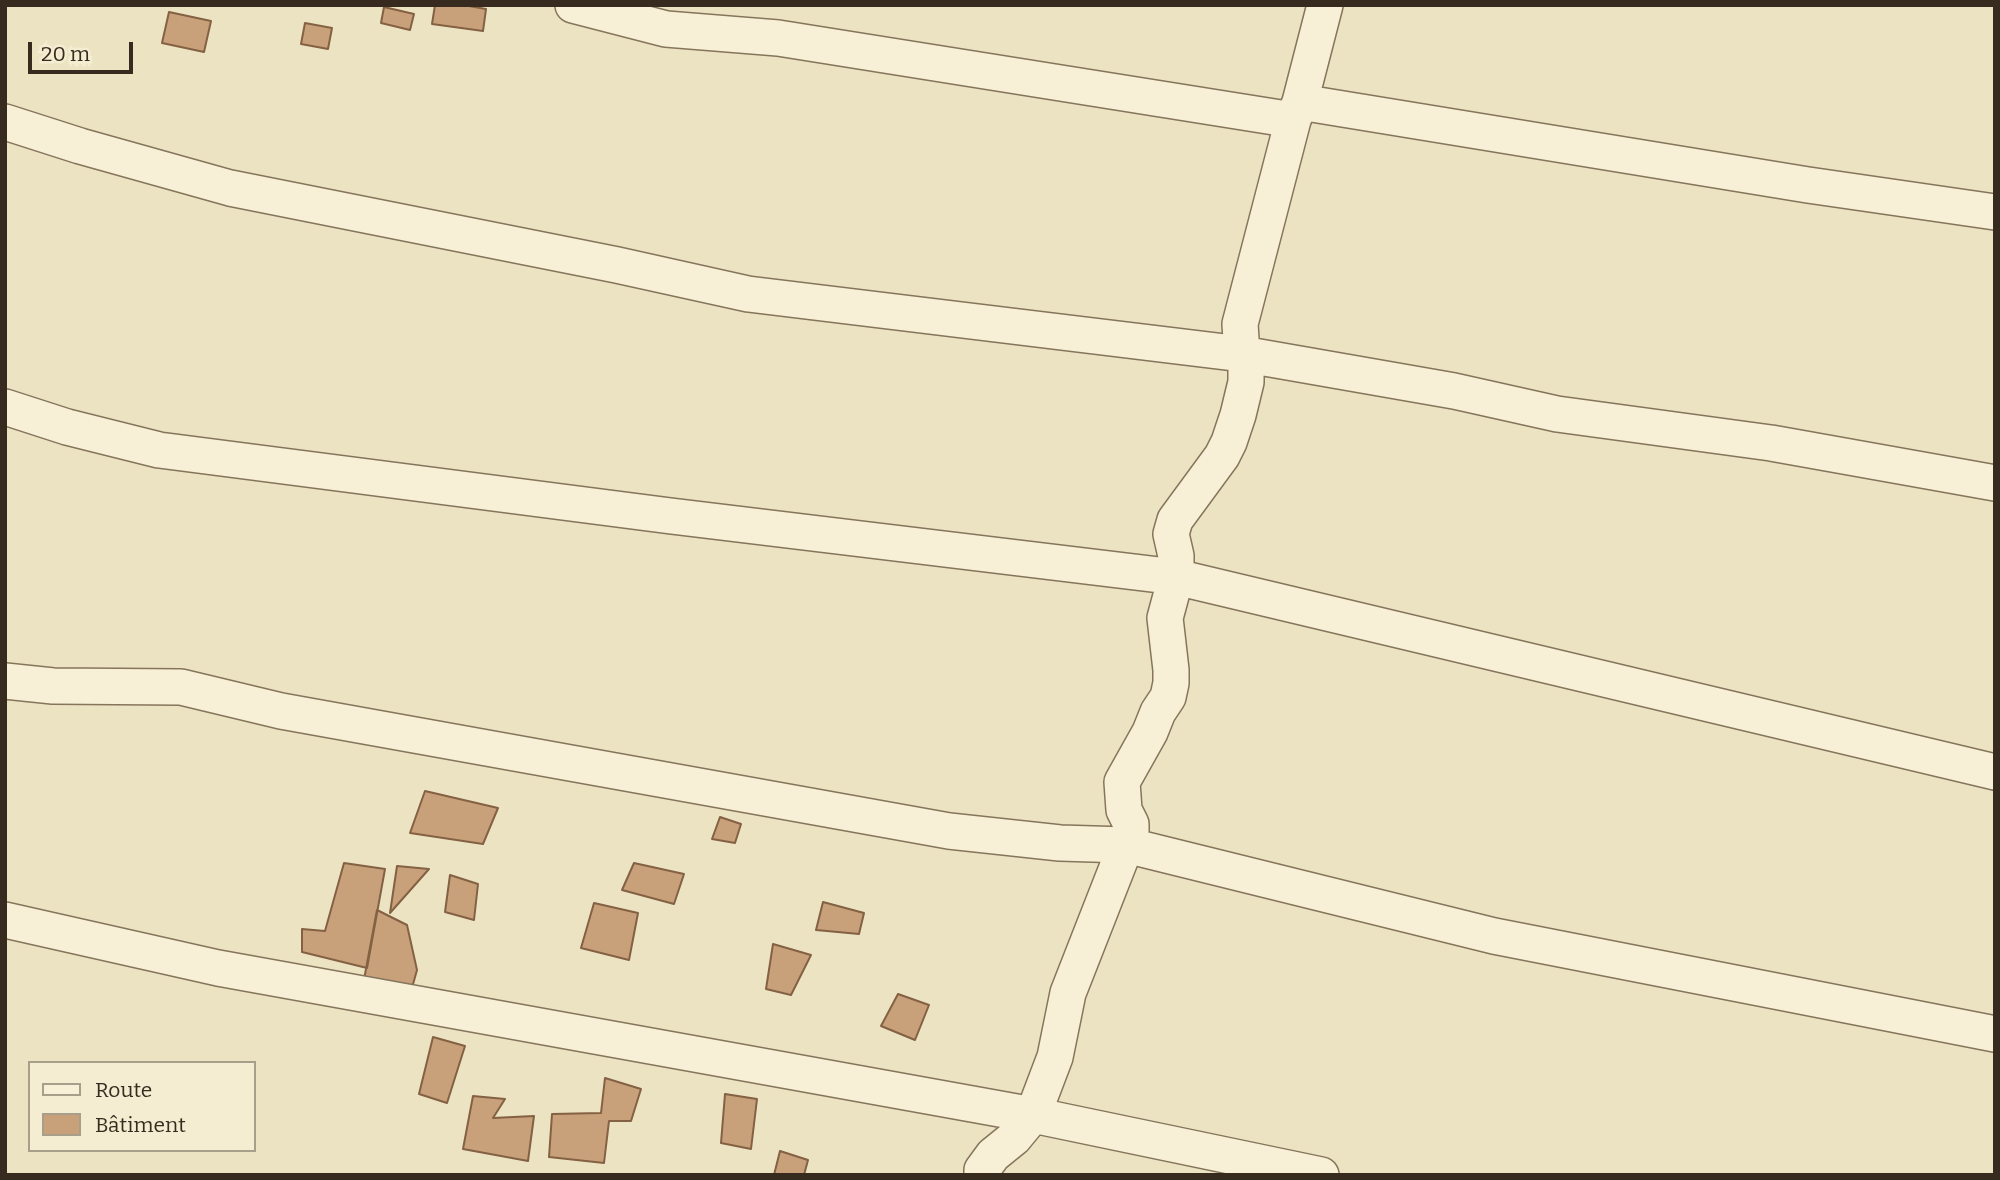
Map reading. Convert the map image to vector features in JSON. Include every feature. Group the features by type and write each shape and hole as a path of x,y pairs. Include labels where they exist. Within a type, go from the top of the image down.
{"street":[{"path":"573,5 666,29 778,38 1995,212"},
{"path":"982,1175 982,1170 993,1155 1014,1138 1034,1115 1055,1057 1068,993 1131,838 1132,832 1124,810 1122,782 1150,732 1157,712 1168,697 1171,670 1165,618 1176,577 1176,556 1171,534 1175,520 1222,456 1229,442 1246,382 1247,367 1242,354 1240,324 1325,5"},
{"path":"5,122 230,188 604,262 748,294 1242,354 1454,391 1557,414 1771,443 1995,483"},
{"path":"5,407 67,427 159,450 685,518 1176,577 1995,772"},
{"path":"5,681 53,686 181,687 281,711 949,831 1060,843 1126,845 1494,936 1995,1034"},
{"path":"5,920 218,968 1034,1115 1321,1175"}],"building":[{"path":"435,5 463,5 486,9 483,31 432,24"},
{"path":"384,7 414,14 410,30 381,23"},
{"path":"169,12 211,21 204,52 162,43"},
{"path":"305,23 332,28 328,49 301,44"},
{"path":"425,791 498,808 483,844 410,833"},
{"path":"720,817 741,824 735,843 712,839"},
{"path":"344,863 385,869 367,968 302,952 302,929 325,931"},
{"path":"634,863 684,874 674,904 622,890"},
{"path":"397,866 429,869 390,913"},
{"path":"450,875 478,884 474,920 445,912"},
{"path":"823,902 864,913 859,934 816,930"},
{"path":"594,903 638,913 629,960 581,948"},
{"path":"377,910 407,925 417,970 410,995 363,985"},
{"path":"773,944 811,955 791,995 766,989"},
{"path":"898,994 929,1005 915,1040 881,1026"},
{"path":"433,1037 465,1046 447,1103 419,1094"},
{"path":"605,1078 641,1089 631,1121 609,1121 604,1163 549,1157 552,1114 601,1113"},
{"path":"725,1094 757,1099 751,1149 721,1143"},
{"path":"473,1096 505,1099 493,1118 534,1116 528,1161 463,1149"},
{"path":"780,1151 808,1160 804,1175 774,1175"}]}
